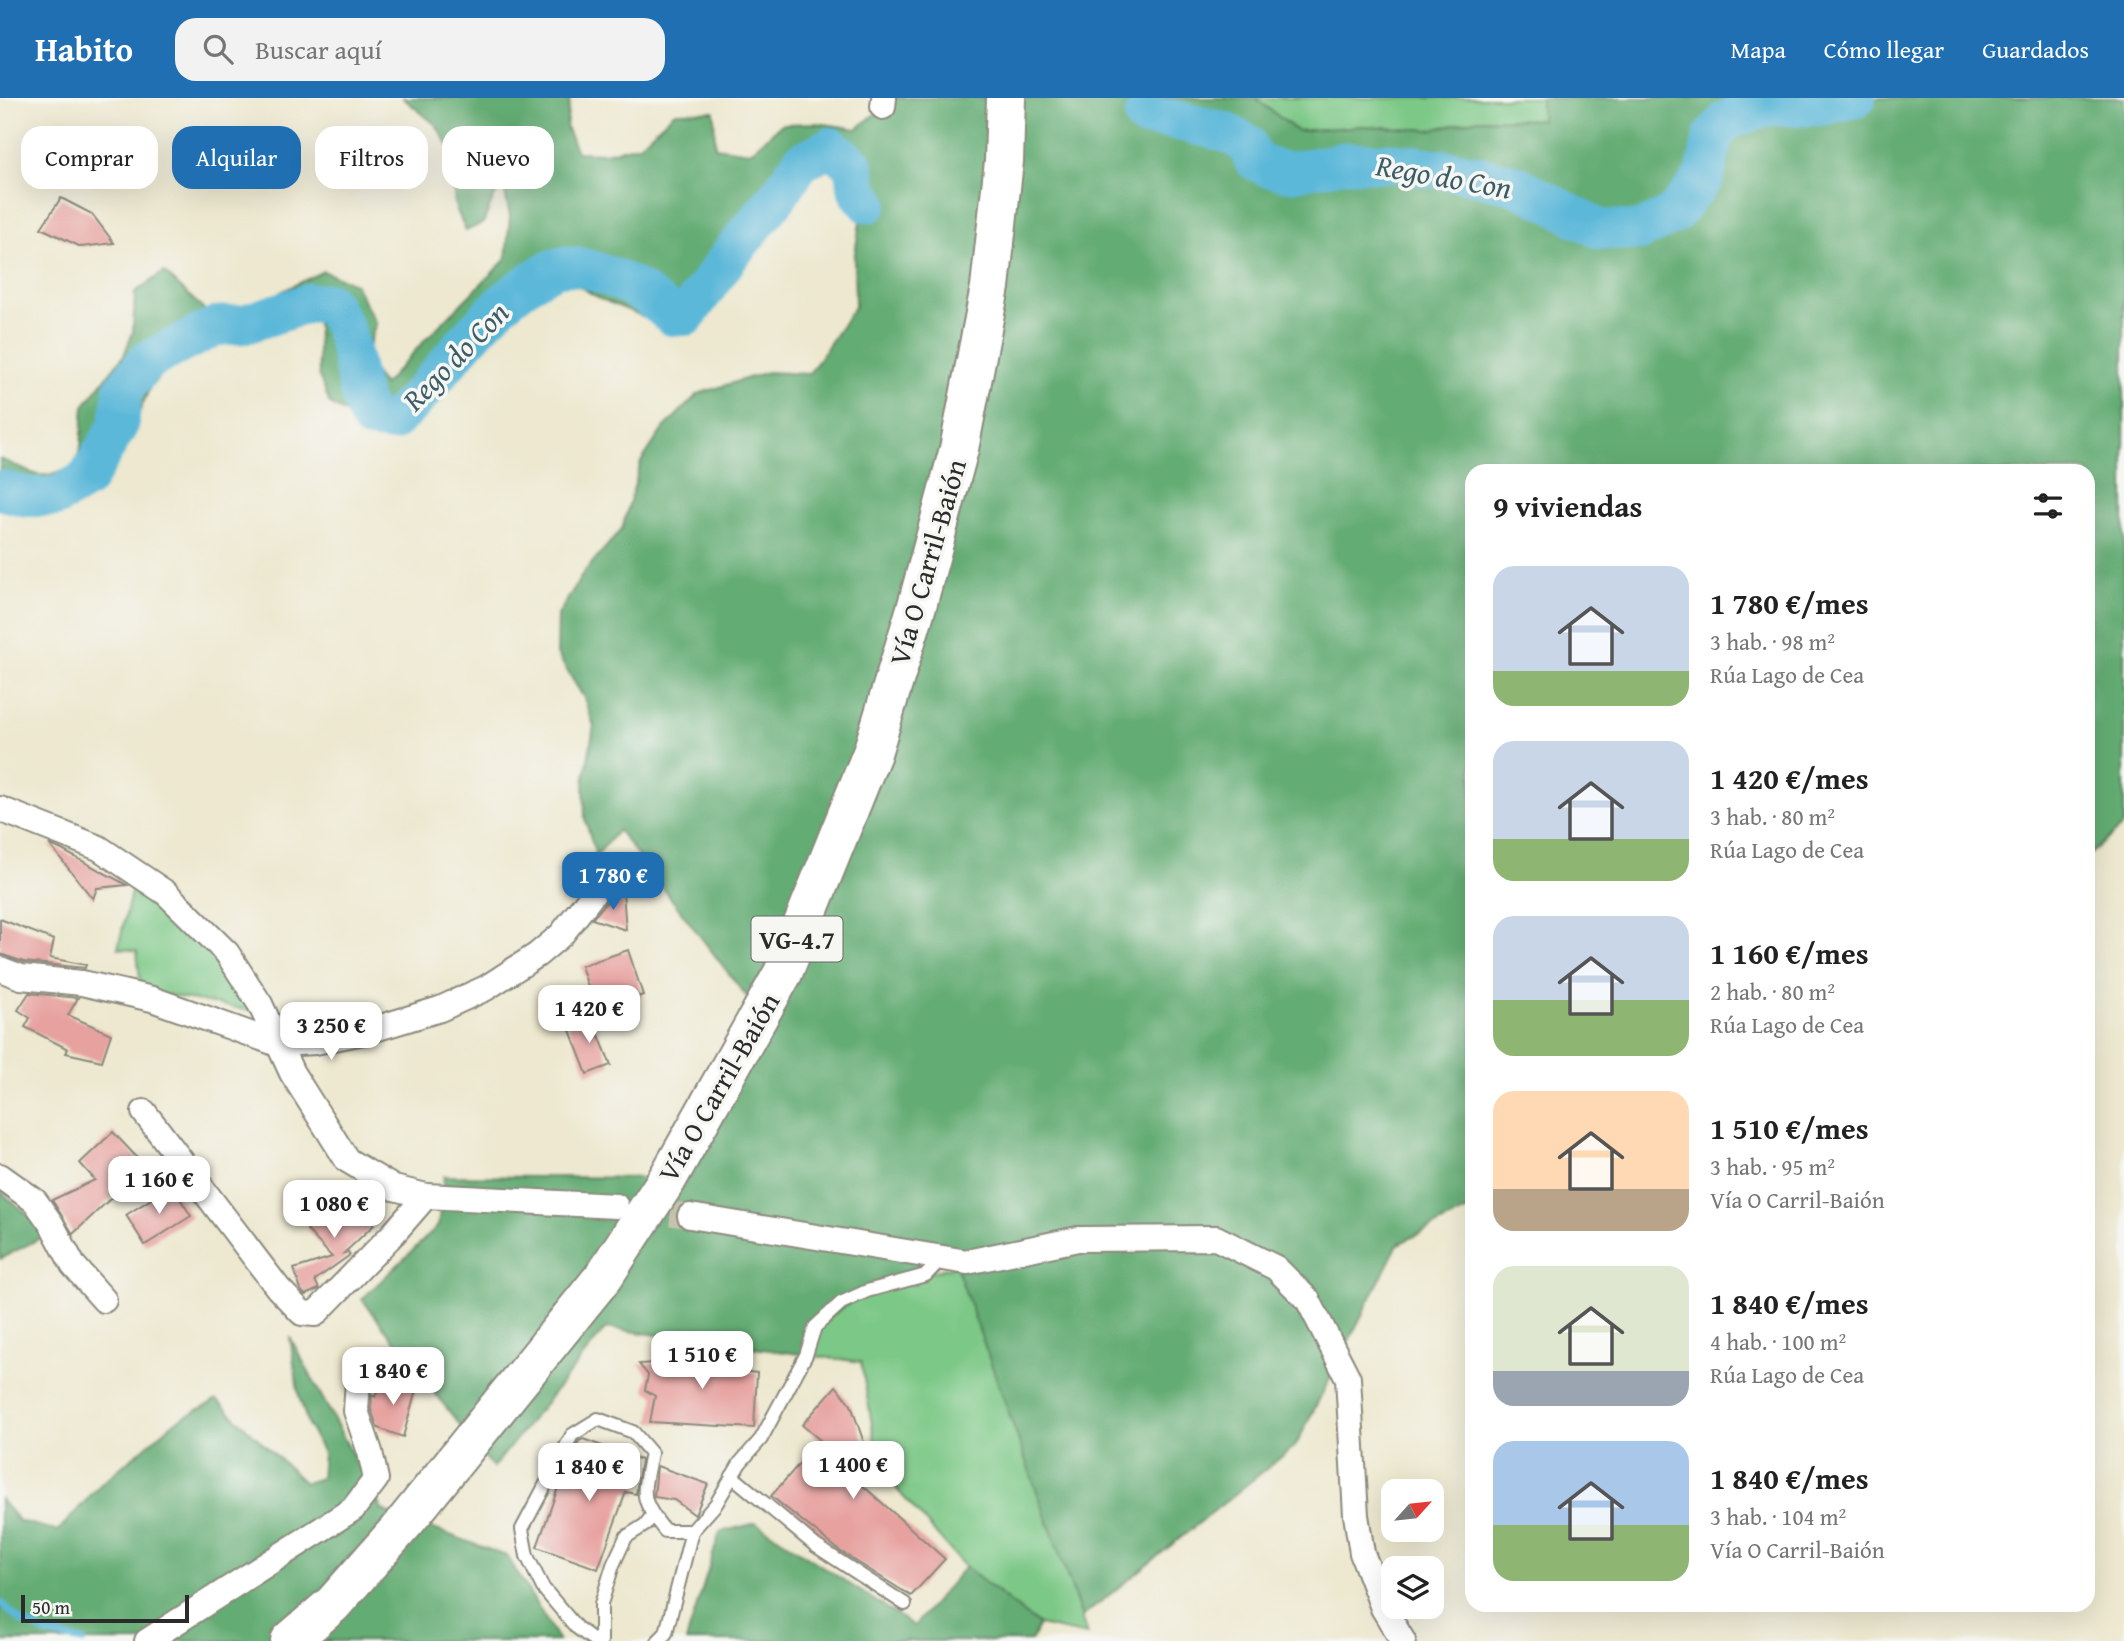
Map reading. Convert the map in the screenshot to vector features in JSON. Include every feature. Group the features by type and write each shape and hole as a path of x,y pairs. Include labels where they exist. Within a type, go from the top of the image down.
{"highway":[{"name":"Vía O Carril-Baión","path":"290,1641 333,1604 407,1520 604,1276 668,1178 783,973 872,753 918,602 959,449 990,287 1004,161 1006,98"}],"street":[{"path":"0,809 99,848 166,893 228,953 260,1004 292,1073 347,1160 394,1188 426,1196 617,1206"},
{"path":"0,969 21,977 82,983 152,999 278,1044 314,1042 368,1031 440,1009 486,988 537,955 561,935 609,877 629,877"},
{"path":"144,1112 278,1288 302,1313 315,1314 426,1196"},
{"path":"0,1176 35,1201 52,1224 73,1265 104,1300"},
{"path":"690,1216 967,1262 1078,1239 1216,1238 1276,1268 1308,1300 1348,1378 1356,1515 1362,1553 1383,1608 1403,1641"},
{"path":"147,1641 353,1509 376,1479 356,1411 358,1380 381,1365"}],"lane":[{"path":"658,1641 666,1633 692,1531 716,1504 740,1463 761,1439 806,1355 815,1327 841,1303 867,1291 926,1275 942,1258"},
{"path":"595,1641 576,1627 543,1588 527,1556 522,1529 572,1435 598,1419 633,1432 651,1453 643,1494 652,1516 665,1531 692,1531"},
{"path":"732,1476 816,1546 905,1604"},
{"path":"601,1641 601,1604 613,1565 626,1537 645,1525 652,1516"}],"green space":[{"path":"403,98 570,98 566,127 577,152 605,153 639,145 675,112 714,111 715,147 750,152 782,124 818,123 857,129 883,107 884,98 1255,98 1297,131 1363,126 1430,130 1479,119 1541,120 1541,98 2124,98 2124,825 2095,850 2095,464 1465,464 1465,1211 1398,1244 1296,1445 1082,1617 951,1252 926,1275 867,1291 815,1327 806,1355 606,1328 493,1468 362,1299 438,1226 444,1176 668,1178 760,1014 618,830 596,856 585,819 584,782 594,726 584,698 557,654 558,615 584,572 622,529 641,462 663,429 698,394 767,372 809,374 855,306 854,260 860,222 846,184 832,163 808,176 695,320 671,328 601,299 570,281 545,293 506,321 414,425 385,436 330,404 319,376 317,316 176,358 150,387 130,434 110,468 92,488 44,509 0,498 0,459 43,475 75,467 81,446 84,406 124,355 133,331 135,292 164,272 211,316 255,305 323,271 355,284 376,324 368,357 377,378 384,385 506,259 510,216 504,189 554,189 554,126 442,126 442,135 436,125"},
{"path":"1255,98 1561,98 1563,120 1479,119 1430,130 1363,126 1297,131"},
{"path":"454,189 500,189 483,223 466,231 455,206"},
{"path":"124,865 227,953 252,1011 141,990 137,951 118,948 133,884"},
{"path":"0,1191 39,1224 46,1235 0,1259"},
{"path":"967,1262 1087,1635 1039,1625 965,1567 880,1470 861,1362 806,1355 815,1327 867,1291"},
{"path":"290,1337 382,1510 507,1556 559,1641 0,1641 0,1499 19,1521 58,1531 101,1484 176,1421 217,1400 305,1483 321,1478 323,1453 309,1427 299,1397"},
{"path":"756,1523 914,1626 965,1567 1039,1625 1031,1641 686,1641 720,1532"}],"building":[{"path":"61,198 92,214 114,243 81,247 41,228"},
{"path":"49,844 127,885 97,888 93,899"},
{"path":"615,892 623,892 626,930 592,919"},
{"path":"0,919 54,940 50,958 86,965 85,968 24,962 0,954"},
{"path":"628,950 643,995 596,1011 581,966"},
{"path":"29,993 78,998 68,1015 111,1034 102,1061 66,1053 68,1049 25,1027 30,1018 18,1010"},
{"path":"591,1016 611,1065 587,1074 568,1025"},
{"path":"113,1132 145,1166 73,1234 52,1200 95,1180 80,1163"},
{"path":"172,1186 191,1216 145,1245 126,1215"},
{"path":"345,1194 374,1225 344,1253 348,1252 350,1255 315,1280 319,1289 305,1295 294,1269 332,1257 307,1230"},
{"path":"673,1352 708,1352 707,1359 746,1360 740,1371 757,1373 754,1428 650,1422 655,1396 645,1390 648,1375 639,1364 667,1362"},
{"path":"385,1380 416,1390 403,1437 378,1428 371,1409 372,1395 375,1397 380,1384"},
{"path":"836,1386 851,1405 874,1472 861,1484 945,1559 911,1596 840,1551 771,1496 820,1440 802,1425"},
{"path":"583,1439 641,1460 636,1494 626,1492 598,1569 537,1547 566,1465 579,1441"},
{"path":"657,1466 708,1484 695,1515 674,1500 654,1497"}],"waterway":[{"name":"Rego do Con","path":"1144,117 1170,119 1225,132 1246,143 1254,160 1267,167 1290,172 1343,162 1397,163 1462,172 1517,185 1599,229 1639,231 1674,214 1705,176 1713,136 1727,120 1767,106 1820,106 1856,98"},
{"name":"Rego do Con","path":"0,490 28,497 56,497 87,479 119,424 123,390 147,361 216,326 245,324 309,303 329,303 344,330 359,390 370,419 392,422 428,386 495,310 551,270 575,267 596,272 635,288 672,316 686,316 730,255 779,195 801,162 831,147 854,166 858,191 868,203"},
{"path":"0,1602 20,1621 49,1634 83,1641"}],"tunnel":[{"path":"635,1209 690,1216"}]}
